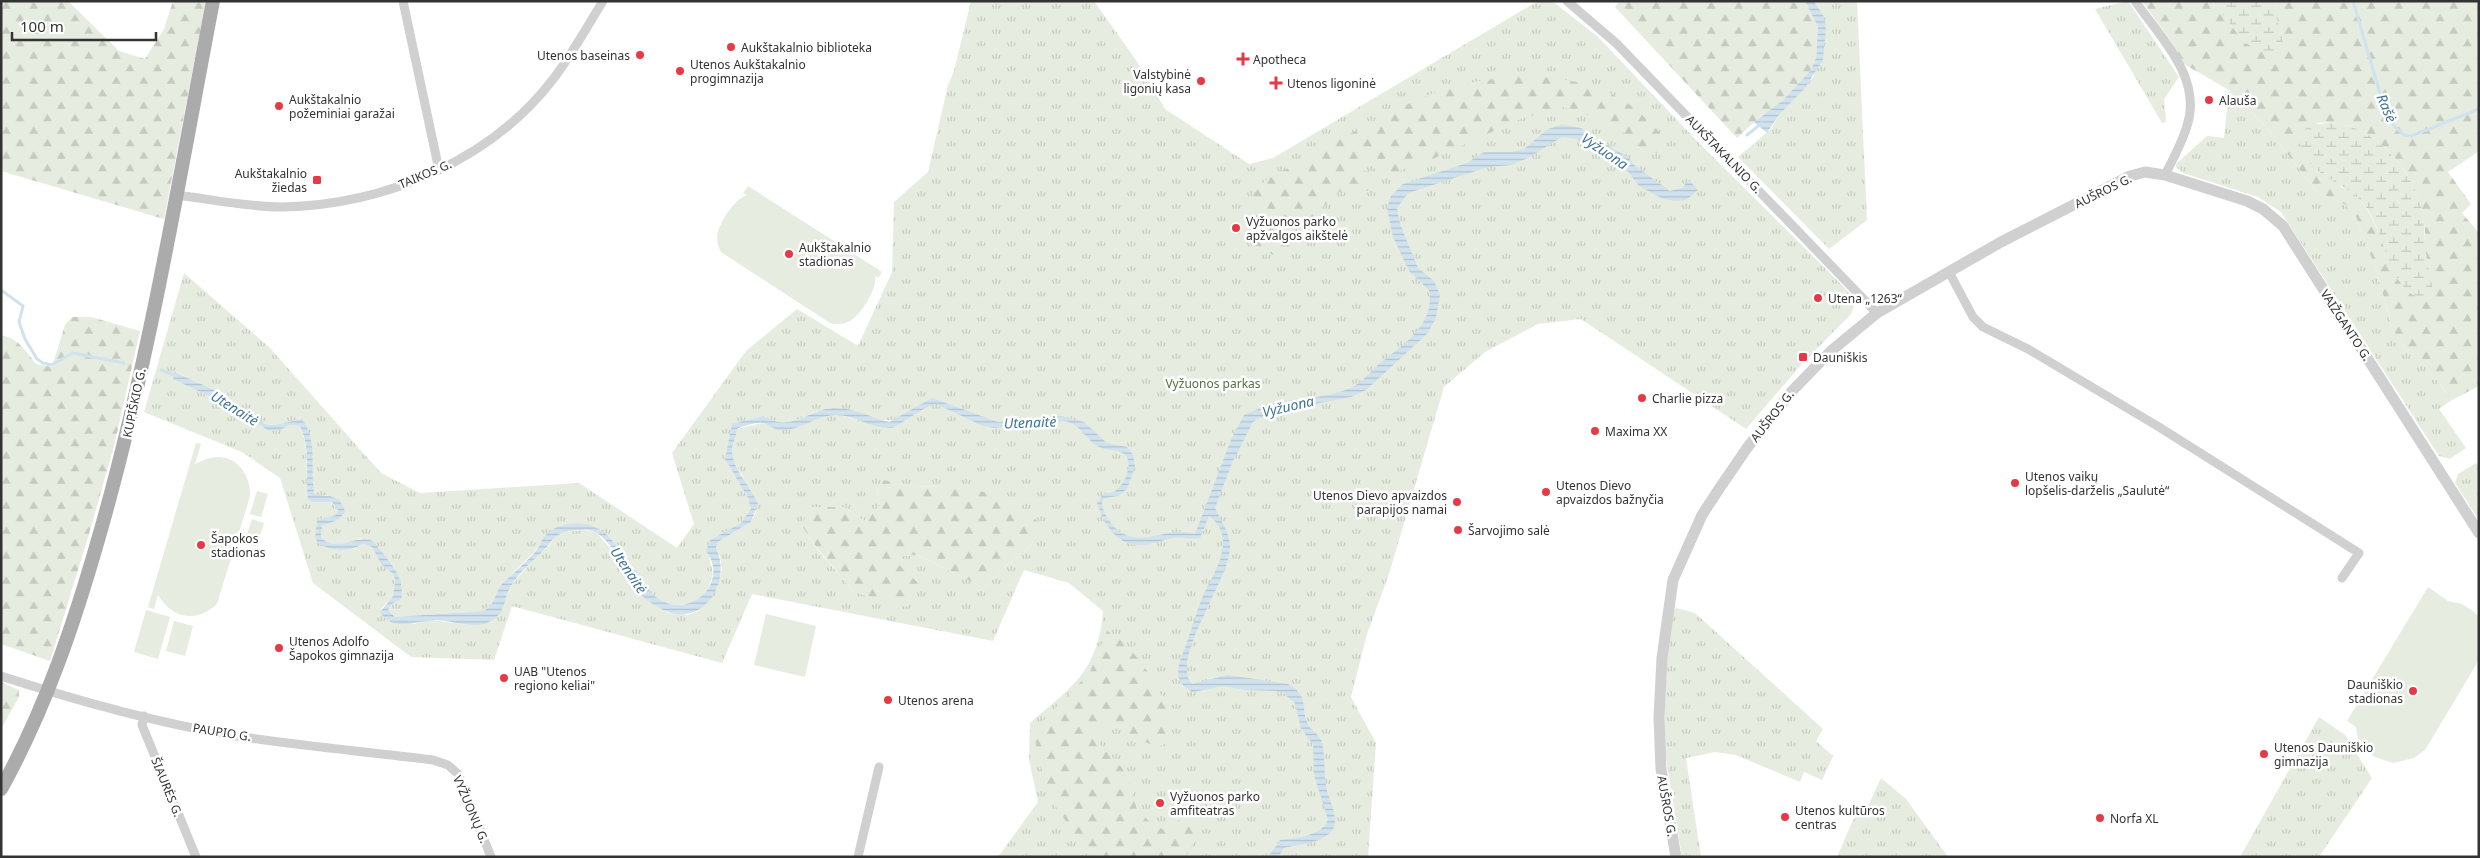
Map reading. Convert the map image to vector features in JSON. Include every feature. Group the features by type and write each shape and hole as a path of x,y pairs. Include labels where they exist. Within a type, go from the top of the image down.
{"main road":[{"name":"KUPIŠKIO G.","path":"1,790 48,692 86,580 123,452 159,289 213,1"}],"street":[{"path":"403,1 439,170"},
{"name":"TAIKOS G.","path":"176,195 272,206 318,204 354,200 439,170 471,153 503,130 528,107 554,78 603,1"},
{"name":"AUKŠTAKALNIO G.","path":"1566,1 1616,43 1877,313"},
{"path":"2135,1 2184,72 2190,87 2191,109 2188,125 2165,175"},
{"name":"AUŠROS G.","path":"1676,857 1661,769 1659,718 1662,658 1673,580 1702,515 1760,430 1792,391 1831,351 1877,313 2001,242 2130,176 2145,172 2165,175"},
{"name":"VAIŽGANTO G.","path":"2165,175 2247,201 2263,209 2283,226 2479,533"},
{"path":"1949,272 1972,317 1984,327 2028,349 2159,427 2359,553 2342,578"},
{"name":"PAUPIO G.","path":"1,676 48,692 144,716 228,734 433,760 448,765"},
{"name":"ŠIAURĖS G.","path":"144,716 142,725 196,857"},
{"name":"VYŽUONŲ G.","path":"448,765 462,782 491,857"},
{"path":"858,857 879,767"}],"green space":[{"path":"1,1 68,1 119,51 145,59 164,29 173,1 206,1 164,219 1,171"},
{"name":"Vyžuonos parkas","path":"971,1 1094,1 1138,63 1165,109 1249,164 1273,158 1538,1 1552,1 1598,37 1698,142 1851,294 1854,307 1851,314 1800,366 1746,429 1581,319 1538,324 1485,352 1444,387 1389,574 1367,634 1351,697 1376,743 1368,857 998,857 1038,802 1029,760 1030,723 1081,676 1096,649 1103,611 1069,583 1024,570 993,641 752,594 722,663 512,606 494,660 411,657 313,583 280,478 242,452 144,412 184,273 269,347 381,473 420,493 579,483 677,548 694,524 672,453 746,351 797,309 858,346 892,272 894,202 928,172 948,85 954,71","holes":["176,372 212,389 265,424 274,425 302,419 311,446 314,492 316,495 328,495 345,511 338,520 322,526 321,538 336,544 351,542 361,538 378,551 391,563 398,578 401,599 392,604 388,610 395,617 483,611 493,604 501,585 534,552 546,535 563,525 602,531 639,574 644,586 651,595 661,601 684,604 695,600 704,593 711,581 710,540 741,523 751,509 748,498 725,459 733,424 763,416 773,421 791,421 814,412 832,408 849,410 874,419 891,420 899,418 887,428 840,415 826,415 796,427 781,430 762,423 737,429 732,459 742,475 756,512 751,522 718,542 716,548 720,556 722,570 712,596 698,611 688,615 667,612 632,581 614,553 596,532 584,530 565,532 555,537 511,586 506,598 470,625 430,620 414,624 382,615 381,609 393,596 395,580 393,574 381,564 372,547 363,544 350,550 338,550 326,545 315,537 317,520 337,515 338,511 337,507 332,503 325,501 317,502 307,489 306,449 300,426 290,425 280,430 269,431 226,404 174,379","883,481 916,487 946,486 1034,544 1004,567 984,588 918,555 890,557 906,606 854,592 817,549 801,525 844,507 864,521 880,506 877,492"]},
{"path":"1620,1 1805,1 1818,27 1816,58 1811,70 1782,101 1770,112 1762,115 1737,138 1615,7"},
{"path":"1814,1 1857,1 1867,220 1829,249 1738,157 1772,128 1778,116 1814,76 1826,28"},
{"path":"2128,1 2179,77 2164,99 2166,122 2162,123 2095,9"},
{"path":"2142,1 2212,1 2245,43 2282,34 2276,19 2276,1 2479,1 2479,151 2448,172 2471,204 2462,213 2479,233 2479,386 2452,400 2425,365 2405,348 2392,328 2377,272 2355,214 2344,204 2317,192 2268,129 2229,90 2184,64 2170,40","holes":["2330,122 2350,126 2368,135 2385,148 2399,163 2411,182 2419,201 2424,221 2425,241 2422,251 2402,285 2371,216 2353,194 2341,187 2317,123"]},
{"path":"2212,1 2276,1 2276,15 2283,41 2280,55 2271,57 2245,43"},
{"path":"1528,75 1569,80 1610,93 1634,108 1665,138 1657,153 1645,150 1609,122 1563,107 1520,119 1422,164 1388,174 1373,168 1368,158 1356,161 1352,170 1368,171 1379,188 1366,191 1346,187 1329,200 1310,224 1300,217 1285,230 1291,243 1289,259 1281,259 1251,244 1247,217 1248,209 1253,195 1266,180 1365,126 1438,91 1476,82"},
{"path":"2229,90 2268,129 2317,192 2344,204 2355,214 2377,272 2392,328 2405,348 2425,365 2452,400 2439,409 2466,448 2450,459 2439,456 2281,212 2258,197 2183,173 2176,167 2176,164 2207,136 2224,138"},
{"path":"2330,122 2347,125 2363,132 2378,142 2392,155 2413,185 2420,201 2424,218 2426,254 2433,291 2430,298 2425,301 2412,294 2402,285 2394,273 2378,231 2365,206 2348,190 2318,170 2309,162 2303,152 2299,140 2307,127"},
{"name":"Aukštakalnio stadionas","path":"748,186 882,272 878,278 875,276 871,294 864,307 854,318 843,323 830,323 721,252 718,244 718,231 732,206 747,195 743,193"},
{"path":"72,317 91,317 140,331 114,446 50,661 1,644 1,335 17,342 36,364 52,367 65,325"},
{"name":"Šapokos stadionas","path":"196,443 201,444 195,464 208,458 219,457 227,458 234,462 240,467 248,480 250,496 217,604 201,614 185,616 170,609 158,595 154,609 148,607"},
{"path":"2476,463 2479,467 2479,520 2455,483 2458,474"},
{"path":"883,480 916,487 946,486 997,494 1042,524 1034,544 1004,567 984,588 918,555 891,557 920,585 906,607 854,592 817,548 801,525 811,507 844,507 864,521 880,506 877,492"},
{"path":"257,491 268,494 261,517 250,514"},
{"path":"252,519 264,523 256,547 244,543"},
{"name":"Dauniškio stadionas","path":"2428,587 2448,601 2462,604 2473,611 2479,618 2479,660 2425,750 2414,758 2393,763 2375,757 2364,749 2358,739 2356,727 2347,721"},
{"path":"1676,608 1695,613 1823,729 1816,741 1833,756 1822,780 1804,772 1800,782 1736,755 1715,752 1686,758 1701,857 1682,857 1666,757 1664,731 1668,638 1673,612"},
{"path":"146,610 170,617 158,659 134,652"},
{"path":"766,614 816,626 805,677 754,665"},
{"path":"174,621 193,626 185,656 166,651"},
{"path":"1107,631 1125,644 1151,676 1168,709 1172,740 1159,747 1139,740 1114,725 1104,725 1096,732 1099,744 1122,768 1130,784 1137,810 1150,822 1169,833 1179,819 1190,813 1196,818 1197,835 1186,857 1090,857 1052,801 1037,755 1035,737 1041,723 1090,672"},
{"path":"1,682 19,690 19,697 1,729"},
{"path":"2319,717 2345,735 2372,778 2319,857 2240,857"},
{"path":"1881,778 1906,799 1948,857 1837,857 1853,820 1867,808"}],"water":[{"path":"1805,1 1814,1 1824,17 1826,28 1823,60 1805,88 1778,116 1767,133 1754,122 1782,101 1811,70 1816,58 1818,27"},
{"path":"1562,125 1581,128 1595,139 1627,156 1634,165 1670,191 1682,188 1689,180 1698,190 1686,200 1674,201 1661,198 1639,186 1626,169 1588,149 1577,139 1562,137 1528,158 1511,165 1488,167 1408,193 1397,208 1400,224 1418,268 1434,281 1440,295 1436,317 1428,333 1366,390 1351,397 1285,410 1254,420 1232,463 1215,508 1228,537 1230,547 1227,561 1221,579 1194,638 1188,657 1187,672 1192,684 1228,675 1288,684 1300,693 1306,720 1310,728 1320,738 1322,744 1326,786 1335,825 1329,834 1323,838 1310,843 1284,848 1278,857 1268,857 1280,840 1307,836 1319,830 1328,820 1314,775 1313,744 1301,729 1295,703 1283,693 1276,691 1246,690 1223,686 1193,692 1183,685 1179,679 1178,670 1181,657 1202,598 1221,556 1223,545 1218,525 1209,516 1200,538 1176,538 1150,544 1133,545 1118,538 1107,526 1097,503 1104,493 1114,492 1122,485 1128,470 1128,460 1120,452 1097,446 1078,427 1069,422 994,428 983,426 936,404 925,408 893,428 878,427 837,415 823,417 788,430 776,429 763,423 746,426 737,429 732,452 735,464 758,504 751,522 718,542 716,548 720,561 720,574 712,598 703,607 693,612 680,614 666,611 652,604 638,592 611,546 594,531 581,530 559,535 523,570 509,591 502,610 491,621 476,625 436,620 401,624 389,621 380,612 393,596 395,580 393,574 381,564 372,547 363,544 352,549 341,550 318,544 315,537 317,520 336,515 338,510 332,502 313,502 308,499 307,453 300,426 290,425 280,430 269,431 226,404 173,379 175,372 212,389 265,424 274,425 302,419 307,427 312,445 314,492 316,495 326,495 338,500 345,512 338,520 322,526 321,538 336,544 362,539 374,542 394,568 401,582 401,599 392,604 388,610 395,617 483,611 487,609 493,602 502,584 535,552 545,536 557,527 572,524 595,527 607,535 639,574 649,590 661,600 674,605 687,603 699,598 708,589 713,577 713,565 706,551 710,540 741,523 751,509 748,498 725,459 732,424 763,416 773,421 791,421 814,412 833,408 854,411 889,422 932,398 998,422 1061,416 1084,422 1107,443 1127,447 1133,455 1135,467 1127,489 1118,496 1105,498 1102,502 1106,516 1111,523 1118,530 1133,537 1141,538 1178,532 1195,534 1231,440 1244,415 1269,405 1330,395 1353,387 1415,334 1422,324 1430,302 1429,290 1409,271 1393,237 1387,208 1391,196 1403,184 1467,163 1484,152 1512,152 1524,149 1548,129"}],"waterway":[{"name":"Rašė","path":"2353,1 2381,97 2389,109 2394,126 2404,135 2411,136 2479,109"},
{"name":"Vyžuona","path":"1747,135 1762,123"},
{"name":"Utenaitė","path":"1,290 23,306 19,322 25,339 37,359 43,363 51,365 73,353 124,363"},
{"name":"Utenaitė","path":"161,370 177,376"}],"place":[{"name":"Aukštakalnio biblioteka","path":"731,47"},
{"name":"Utenos baseinas","path":"640,55"},
{"name":"Apotheca","path":"1243,59"},
{"name":"Utenos Aukštakalnio progimnazija","path":"680,71"},
{"name":"Valstybinė ligonių kasa","path":"1201,81"},
{"name":"Utenos ligoninė","path":"1276,83"},
{"name":"Alauša","path":"2209,100"},
{"name":"Aukštakalnio požeminiai garažai","path":"279,106"},
{"name":"Aukštakalnio žiedas","path":"317,180"},
{"name":"Vyžuonos parko apžvalgos aikštelė","path":"1236,228"},
{"name":"Aukštakalnio stadionas","path":"789,254"},
{"name":"Utena „1263“","path":"1818,298"},
{"name":"Dauniškis","path":"1803,357"},
{"name":"Charlie pizza","path":"1642,398"},
{"name":"Maxima XX","path":"1595,431"},
{"name":"Utenos vaikų lopšelis-darželis „Saulutė“","path":"2015,483"},
{"name":"Utenos Dievo apvaizdos bažnyčia","path":"1546,492"},
{"name":"Utenos Dievo apvaizdos parapijos namai","path":"1457,502"},
{"name":"Šarvojimo salė","path":"1458,530"},
{"name":"Šapokos stadionas","path":"201,545"},
{"name":"Utenos Adolfo Šapokos gimnazija","path":"279,648"},
{"name":"UAB \"Utenos regiono keliai\"","path":"504,678"},
{"name":"Dauniškio stadionas","path":"2413,691"},
{"name":"Utenos arena","path":"888,700"},
{"name":"Utenos Dauniškio gimnazija","path":"2264,754"},
{"name":"Vyžuonos parko amfiteatras","path":"1160,803"},
{"name":"Utenos kultūros centras","path":"1785,817"},
{"name":"Norfa XL","path":"2100,818"}]}
